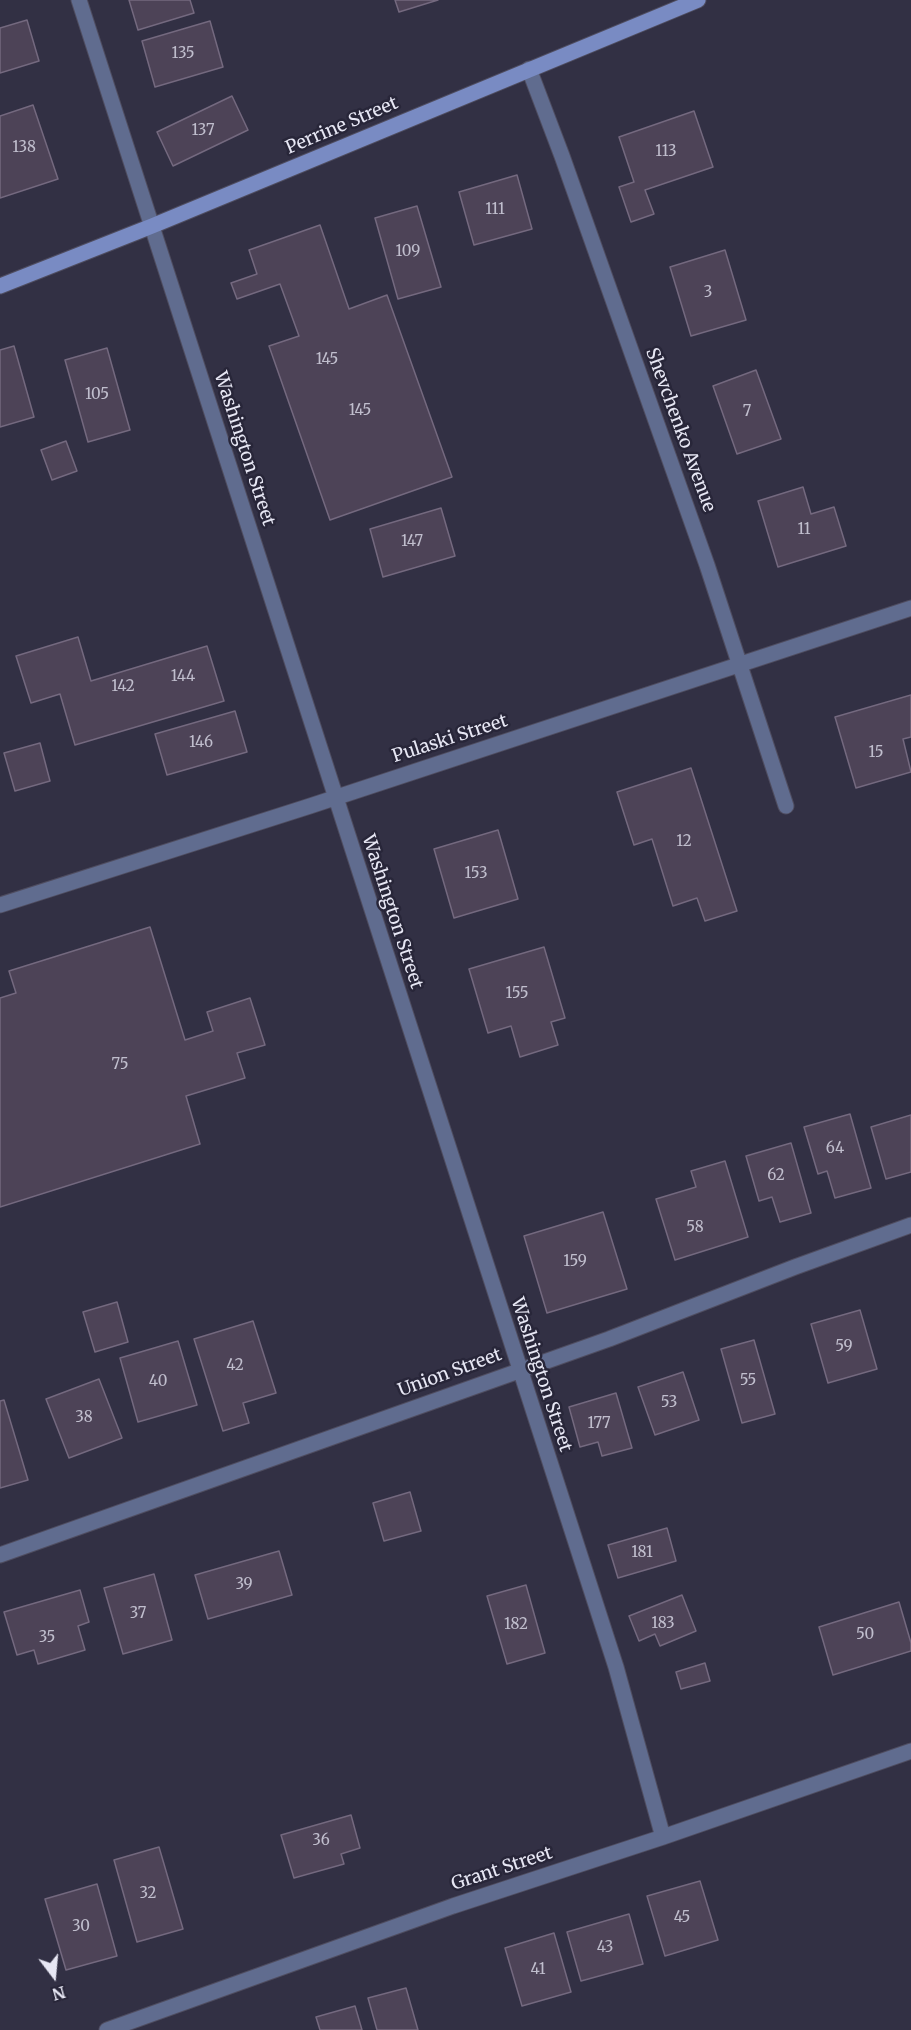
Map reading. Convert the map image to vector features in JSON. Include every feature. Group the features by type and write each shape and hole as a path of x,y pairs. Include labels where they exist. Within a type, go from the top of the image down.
{"street":[{"name":"Washington Street","path":"79,0 616,1667 663,1837"},
{"name":"Perrine Street","path":"0,286 152,226 698,0"},
{"name":"Shevchenko Avenue","path":"529,69 703,554 786,806"},
{"name":"Pulaski Street","path":"0,904 911,608"},
{"name":"Union Street","path":"0,1555 609,1339 795,1266 911,1225"},
{"name":"Grant Street","path":"106,2030 453,1906 663,1837 911,1751"}],"building":[{"path":"129,0 190,0 194,13 138,30"},
{"path":"395,0 438,0 399,12"},
{"path":"27,20 39,61 0,73 0,28"},
{"path":"210,21 223,67 155,87 142,41"},
{"path":"232,96 248,130 173,166 157,132"},
{"path":"33,105 58,179 0,198 0,116"},
{"path":"694,111 713,167 645,190 654,214 631,222 619,187 634,182 619,137"},
{"path":"517,175 532,229 474,245 459,192"},
{"path":"417,206 441,287 398,299 375,218"},
{"path":"320,225 349,309 387,295 452,477 330,520 269,346 299,336 280,284 237,299 231,283 257,274 249,250"},
{"path":"725,250 746,320 691,336 670,267"},
{"path":"14,346 34,417 0,427 0,350"},
{"path":"107,348 130,430 88,442 65,360"},
{"path":"756,370 781,439 737,454 713,386"},
{"path":"66,441 77,471 52,480 41,450"},
{"path":"803,487 811,514 834,507 846,546 778,567 758,501"},
{"path":"441,508 455,556 383,577 370,529"},
{"path":"78,637 91,681 207,646 224,701 75,745 60,694 31,703 16,656"},
{"path":"911,695 911,737 903,739 911,772 856,788 835,717"},
{"path":"235,711 247,752 167,775 155,734"},
{"path":"40,743 50,781 15,791 4,753"},
{"path":"691,768 737,911 705,921 697,898 673,906 652,839 634,845 617,792"},
{"path":"498,830 518,899 454,918 434,849"},
{"path":"150,927 185,1040 213,1031 207,1012 250,998 265,1045 237,1053 245,1078 186,1096 200,1144 0,1207 0,998 16,993 9,971"},
{"path":"544,947 565,1018 551,1022 558,1045 520,1057 511,1026 488,1033 469,969"},
{"path":"850,1114 871,1188 835,1198 827,1171 818,1174 804,1127"},
{"path":"911,1115 911,1172 886,1179 871,1127"},
{"path":"791,1143 811,1213 780,1222 772,1197 759,1201 746,1156"},
{"path":"725,1161 748,1237 675,1260 656,1199 696,1187 691,1171"},
{"path":"603,1212 627,1289 547,1313 524,1236"},
{"path":"117,1302 128,1342 95,1352 83,1312"},
{"path":"860,1310 877,1369 828,1383 811,1324"},
{"path":"253,1321 276,1393 243,1403 249,1423 223,1431 194,1339"},
{"path":"754,1340 775,1414 742,1423 721,1349"},
{"path":"178,1341 197,1405 138,1422 120,1358"},
{"path":"683,1372 699,1420 655,1435 638,1387"},
{"path":"99,1379 122,1438 69,1458 46,1399"},
{"path":"616,1393 632,1448 602,1456 598,1442 580,1447 569,1407"},
{"path":"4,1400 28,1480 0,1488 0,1401"},
{"path":"410,1492 421,1531 384,1541 373,1503"},
{"path":"667,1528 676,1561 618,1578 608,1545"},
{"path":"279,1551 292,1595 208,1619 195,1575"},
{"path":"154,1574 172,1640 123,1654 104,1588"},
{"path":"526,1585 545,1653 507,1664 487,1596"},
{"path":"80,1590 89,1622 78,1626 85,1650 38,1664 34,1650 17,1655 4,1612"},
{"path":"682,1595 696,1631 660,1646 655,1634 639,1641 629,1616"},
{"path":"899,1602 911,1643 911,1651 833,1675 819,1627"},
{"path":"705,1663 710,1681 681,1689 676,1672"},
{"path":"351,1815 360,1848 341,1854 344,1864 294,1878 281,1835"},
{"path":"159,1847 183,1929 137,1942 114,1860"},
{"path":"700,1881 718,1940 665,1956 647,1896"},
{"path":"97,1884 117,1956 66,1970 45,1899"},
{"path":"629,1914 643,1964 581,1981 567,1932"},
{"path":"554,1933 571,1992 522,2006 505,1948"},
{"path":"406,1988 418,2030 377,2030 368,1998"},
{"path":"355,2006 362,2030 320,2030 316,2017"}]}
